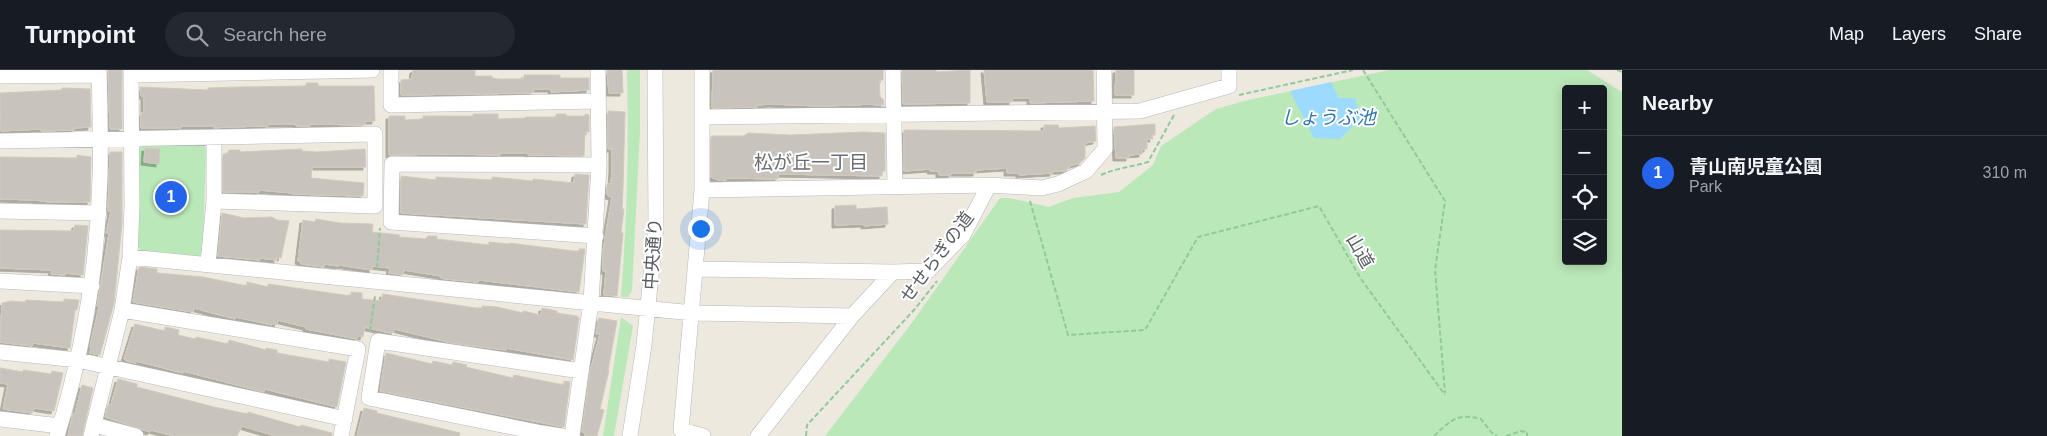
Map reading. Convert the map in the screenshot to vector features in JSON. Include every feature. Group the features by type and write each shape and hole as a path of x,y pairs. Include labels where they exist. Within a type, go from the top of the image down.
{"street":[{"path":"136,436 93,430 110,367 122,310 130,257 132,205 131,72 372,70"},
{"path":"390,70 391,105 598,101"},
{"path":"572,436 591,302 596,236 599,165 598,70"},
{"name":"中央通り","path":"630,436 649,309 656,226 655,70"},
{"path":"702,70 702,190 693,312 681,430 703,436"},
{"path":"894,70 895,186"},
{"path":"702,190 989,185 1042,188 1058,184 1086,171 1105,149 1104,70"},
{"path":"702,117 1140,111 1229,86 1229,70"},
{"path":"0,76 99,72 100,139 98,213 92,286 78,360 58,431 0,419"},
{"path":"0,141 374,134 375,206 214,201"},
{"path":"208,264 214,201 214,138"},
{"path":"596,236 390,222 392,164 599,165"},
{"path":"696,269 928,271 963,235 989,185"},
{"path":"0,211 98,213"},
{"path":"130,257 649,309 852,316"},
{"path":"758,436 852,316 893,272"},
{"path":"0,281 92,286"},
{"path":"122,310 358,349 341,436"},
{"path":"562,436 542,434 369,398 378,341 582,371"},
{"path":"0,352 78,360 345,419"}],"path":[{"path":"1232,97 1354,70"},
{"name":"山道","path":"1029,197 1068,334 1146,330 1198,238 1319,206 1361,278 1445,395 1436,270 1445,200 1363,70"},
{"path":"1616,70 1622,72"},
{"path":"1097,176 1113,169 1133,167 1148,162 1177,110"},
{"path":"369,339 381,222"},
{"name":"せせらぎの道","path":"806,436 807,426 914,310 938,280"},
{"path":"1434,436 1450,421 1460,416 1471,416 1481,419 1491,432 1497,436"},
{"path":"1506,436 1521,431 1527,432 1527,436"}],"green space":[{"path":"627,70 640,70 640,130 632,291 628,297 621,297 627,184"},
{"path":"1389,70 1587,70 1622,92 1622,436 825,436 911,324 1000,198 1009,198 1049,207 1073,198 1119,192 1153,165 1161,146 1216,109 1244,101"},
{"path":"203,143 206,148 203,253 198,257 142,251 135,244 138,150 144,144"},
{"path":"621,317 633,326 614,436 603,436"}],"water":[{"name":"しょうぶ池","path":"1331,82 1339,98 1355,98 1361,118 1340,139 1314,138 1290,91"}],"building":[{"path":"108,70 122,70 122,129 110,129"},
{"path":"413,70 475,70 475,76 492,76 492,78 498,79 524,79 524,75 560,75 560,78 589,78 589,90 551,92 551,89 533,89 533,93 401,95 401,80 412,79"},
{"path":"607,70 622,70 623,93 609,93"},
{"path":"713,70 883,70 883,80 879,80 880,97 883,99 884,105 818,106 772,104 757,105 757,107 712,108"},
{"path":"902,70 936,70 936,72 970,70 970,103 903,104"},
{"path":"984,70 1093,70 1094,101 1030,103 1030,98 1012,98 1012,102 987,102"},
{"path":"1116,70 1134,70 1134,95 1115,95"},
{"path":"306,83 318,83 318,86 374,86 375,121 365,121 365,125 310,124 310,126 296,126 296,124 268,124 268,126 214,128 214,126 181,126 181,128 141,128 141,113 144,113 144,96 141,96 140,87 208,90 208,88 306,86"},
{"path":"62,88 90,89 91,127 74,128 74,130 1,131 0,93 62,90"},
{"path":"608,111 625,112 622,209 624,209 621,232 623,233 617,296 604,295 606,271 603,271 603,251 612,197 608,196 607,193 607,184 611,184 612,169 612,149 608,149"},
{"path":"473,114 498,114 498,119 556,117 556,114 566,114 566,116 589,115 589,132 585,132 584,156 528,155 528,153 500,153 500,155 389,155 389,116 405,116 405,120 423,119 423,116 473,116"},
{"path":"1155,124 1155,135 1152,135 1153,139 1147,139 1147,149 1142,149 1142,154 1129,155 1129,158 1116,158 1114,127"},
{"path":"1044,125 1058,125 1059,128 1095,126 1096,141 1085,143 1085,158 1080,163 1069,166 1064,171 1052,171 1053,173 1019,175 1019,173 1007,173 1007,168 976,170 976,173 951,173 951,175 939,175 939,171 930,171 931,169 904,171 904,130 1042,131 1044,130"},
{"path":"748,133 790,135 885,133 885,171 882,171 882,176 778,174 778,179 726,178 726,180 718,180 711,177 711,136 744,136"},
{"path":"145,148 160,149 159,164 144,162"},
{"path":"302,149 302,151 317,152 365,149 366,167 312,167 311,178 364,183 363,196 292,194 259,190 259,192 223,192 223,154 228,154 229,150 240,150 240,152"},
{"path":"110,152 122,152 122,223 114,303 100,355 90,353 90,347 99,307 97,306 109,234 106,233 111,212 108,211"},
{"path":"77,155 91,157 90,202 0,199 0,157 77,158"},
{"path":"575,174 589,175 586,224 401,213 401,176 436,180 436,177 492,180 492,177 574,183"},
{"path":"856,205 856,209 887,207 888,224 864,226 864,224 835,225 835,206"},
{"path":"222,213 244,218 272,217 277,220 289,221 281,258 277,257 277,260 260,258 260,260 218,256"},
{"path":"316,219 340,223 373,224 372,232 400,235 399,237 425,239 428,236 437,236 437,239 489,245 489,242 574,251 585,249 579,292 479,280 478,282 446,279 441,278 441,276 404,270 403,275 389,273 390,268 372,266 372,270 339,265 324,264 324,267 301,264 298,261 303,220 315,222"},
{"path":"75,225 88,226 83,275 51,274 52,270 0,268 0,230 74,231"},
{"path":"139,267 157,269 157,273 203,277 247,286 247,282 268,287 268,284 351,296 351,292 362,293 362,299 381,301 383,294 476,308 482,308 482,306 497,307 541,315 542,308 557,311 557,313 577,316 579,318 573,360 506,348 506,350 452,343 395,329 394,332 390,333 365,327 363,337 358,336 357,339 306,329 306,327 278,320 277,325 272,323 272,325 236,317 235,319 194,308 193,312 133,302"},
{"path":"64,299 79,300 77,310 75,310 70,348 33,343 32,346 0,342 2,303 11,301 25,302 26,300 64,302"},
{"path":"599,318 617,321 600,409 604,410 597,436 585,436 585,433 582,432 590,372 600,334 596,334"},
{"path":"135,324 165,331 165,327 179,330 178,335 195,339 196,337 228,344 229,340 266,350 266,348 277,350 277,353 329,362 329,359 346,362 337,407 265,389 264,392 183,371 183,373 136,361 136,363 127,361 124,359"},
{"path":"386,353 432,364 433,361 452,365 453,362 513,378 514,375 564,385 564,381 570,382 564,427 380,391"},
{"path":"0,368 23,372 23,370 51,374 52,371 63,373 54,411 35,408 32,413 3,409 8,384 0,383"},
{"path":"118,379 137,384 137,387 214,407 248,414 248,412 300,427 301,425 332,433 332,436 276,436 242,426 237,436 175,436 151,430 150,432 105,417 108,405 111,405"},
{"path":"82,385 93,388 82,436 68,436 73,414 75,414"},
{"path":"364,408 377,411 377,413 460,433 459,436 357,436"}],"place":[{"name":"青山南児童公園","path":"171,197"}],"district":[{"name":"松が丘一丁目","path":"811,162"}]}
